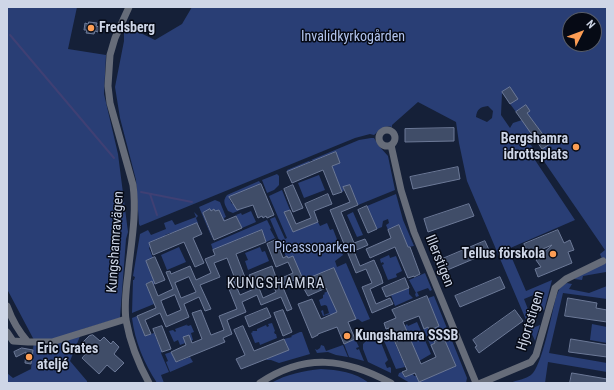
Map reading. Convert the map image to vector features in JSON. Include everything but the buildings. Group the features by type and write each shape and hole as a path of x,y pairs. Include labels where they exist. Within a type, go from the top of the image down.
{"street":[{"name":"Kungshamravägen","path":"129,7 115,38 110,55 108,86 110,103 133,185 133,231 125,297 126,319 139,365 149,383"},
{"name":"Illerstigen","path":"391,145 400,190 414,232 476,383"},
{"name":"Hjortstigen","path":"482,383 531,362 536,356 555,288 566,280 603,261"},
{"path":"7,306 18,331 28,342"},
{"path":"7,332 13,341 52,342 126,319"},
{"path":"260,383 286,369 301,364 331,362 349,365 365,370 391,383"}],"green space":[{"path":"7,7 77,7 68,49 106,55 104,94 118,154 128,232 126,239 120,318 83,329 70,361 87,381 87,383 7,382 7,373 13,378 31,369 34,340 7,289"},
{"name":"Invalidkyrkogården","path":"192,7 607,7 607,275 606,272 583,276 582,280 574,279 603,261 600,254 605,250 541,157 545,154 542,149 550,144 527,113 526,106 516,112 502,93 501,115 510,128 513,123 522,120 534,137 528,141 536,152 535,160 575,220 508,249 526,291 552,280 544,311 536,294 524,299 535,327 540,325 535,341 467,181 456,122 418,102 392,125 392,127 384,127 374,135 370,134 355,138 140,226 136,180 120,118 115,87 124,41 124,25 155,40 182,24","holes":["488,106 493,111 492,118 487,122 476,117 479,109 483,107"]},
{"path":"374,138 388,156 395,190 358,205 350,185 342,192 332,166 340,163 336,152 313,161 309,161 310,162 287,172 287,170 359,140"},
{"path":"277,174 279,176 279,185 274,190 267,193 262,180"},
{"path":"319,175 325,190 304,198 298,183"},
{"path":"259,181 261,184 229,198 232,204 234,203 239,210 249,206 233,213 228,211 224,201 227,195"},
{"name":"Picassoparken","path":"282,190 290,210 284,212 293,232 318,222 320,226 327,223 330,230 333,229 343,255 335,261 337,267 346,263 370,319 362,322 358,319 350,322 356,319 334,268 305,280 287,259 270,219 275,217 285,239 287,238 269,196"},
{"path":"396,194 403,220 414,246 408,247 399,225 388,230 386,225 389,223 388,219 383,221 382,227 377,229 367,206"},
{"path":"215,200 220,202 226,217 224,218 226,223 224,223 219,210 215,211 214,209 203,213 213,240 199,207"},
{"path":"251,211 256,222 242,228 236,215 241,213 242,215"},
{"path":"194,212 198,216 196,218 198,223 165,235 149,243 149,248 153,258 146,261 155,284 153,285 151,281 146,284 154,304 132,313 133,280 135,277 133,276 140,234 148,230 151,235 166,229 164,223 172,220 175,225 196,217"},
{"path":"353,212 363,235 357,237 347,215"},
{"path":"267,220 275,238 266,242 262,230 213,250 211,244"},
{"path":"179,247 186,262 167,270 161,255"},
{"path":"260,247 262,252 265,251 269,261 248,270 245,261 248,260 245,253"},
{"path":"389,255 390,258 396,256 402,271 396,274 397,277 388,280 382,265 384,264 383,262 381,263 380,259"},
{"path":"425,273 432,290 430,291 428,288 417,292 419,296 416,297 416,293 409,280"},
{"path":"567,283 572,284 569,289 589,293 607,286 607,299 563,293 549,353 607,363 607,372 548,362 545,383 510,383 531,375 535,370 543,351 556,297 560,287"},
{"path":"409,288 409,294 413,298 395,306 391,295"},
{"path":"328,291 341,322 348,323 336,328 330,314 323,316 321,311 323,310 324,315 329,313 327,306 321,306 319,300 323,298 324,293"},
{"path":"434,296 467,378 466,383 410,383 398,376 399,373 402,372 405,377 413,374 419,382 456,366 443,336 434,341 435,343 431,345 435,356 419,319 424,329 428,327 429,329 433,329 439,326 428,298"},
{"path":"137,316 145,336 154,333 162,352 161,353 169,372 161,375 164,383 157,383 141,352 135,335 132,318"},
{"path":"417,322 431,354 414,364 418,358 405,326 407,324 408,326"},
{"path":"272,323 277,338 260,345 259,342 255,343 251,333 253,332 252,331 257,331 257,329 266,325 267,327 269,326 268,324"},
{"path":"186,324 188,326 191,325 194,332 191,333 193,340 180,345 178,340 174,342 169,331 173,330 175,332 175,329 186,325 187,326"},
{"path":"592,324 607,327 607,343 590,340"},
{"path":"302,332 310,354 279,363 266,359 289,350 284,339 292,337 291,336"},
{"path":"390,332 405,367 396,369 382,336"},
{"path":"378,335 388,360 385,363 387,368 391,368 391,373 368,362 363,349 363,344 366,341"},
{"path":"355,339 359,347 356,348 357,350 359,349 364,361 349,357 344,344"},
{"path":"321,345 324,346 326,351 343,345 348,357 328,352 317,353 315,349 317,350 320,348"},
{"path":"171,352 177,362 190,357 193,362 170,372 165,354"},
{"path":"321,369 352,374 369,383 271,383 295,373"}],"waterway":[{"path":"10,35 114,158"},
{"path":"141,192 192,202"},
{"path":"150,194 157,215"}],"place":[{"name":"Fredsberg","path":"91,28"},
{"name":"Bergshamra idrottsplats","path":"576,147"},
{"name":"Tellus förskola","path":"553,254"},
{"name":"Kungshamra SSSB","path":"347,336"},
{"name":"Eric Grates ateljé","path":"29,357"}],"district":[{"name":"KUNGSHAMRA","path":"276,284"}]}
